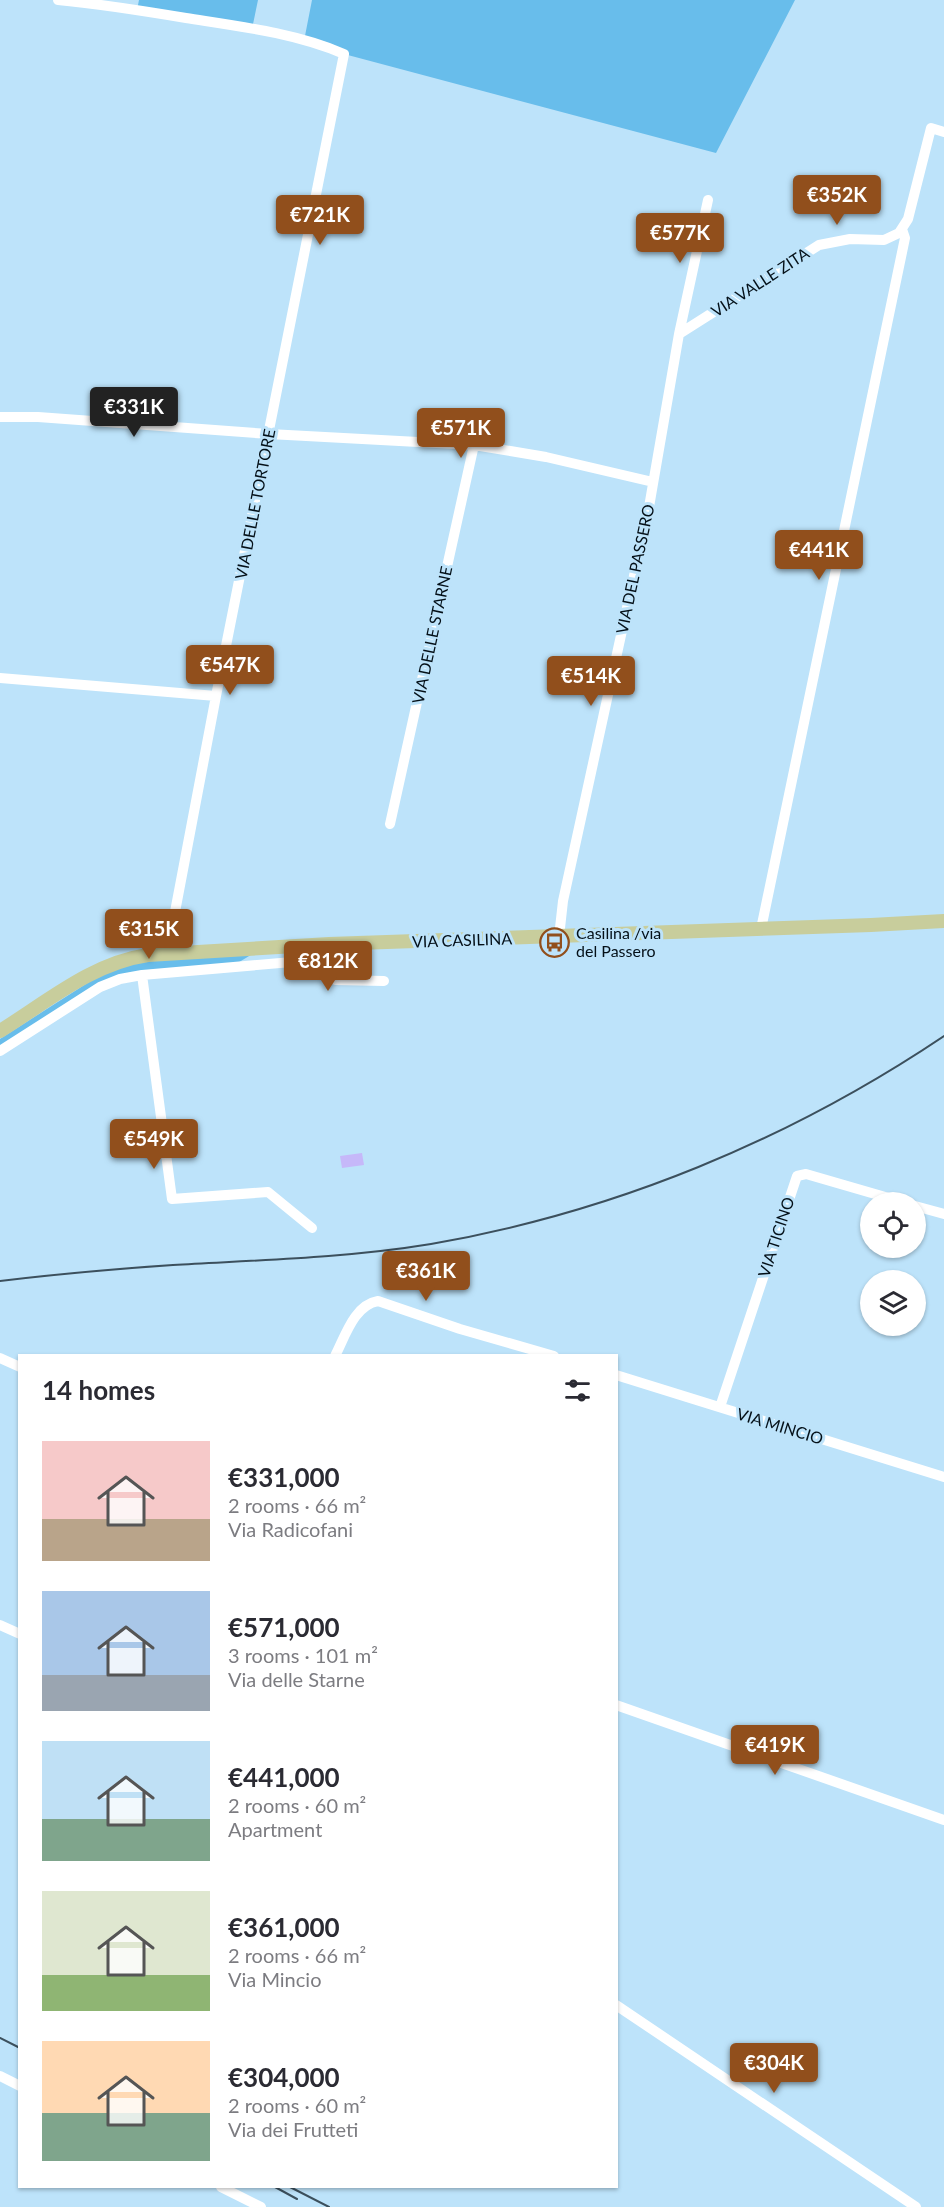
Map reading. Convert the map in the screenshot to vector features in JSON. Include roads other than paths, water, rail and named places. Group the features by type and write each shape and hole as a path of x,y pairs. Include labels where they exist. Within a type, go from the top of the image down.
{"main road":[{"name":"VIA CASILINA","path":"0,1031 102,967 131,958 329,944 944,921"}],"street":[{"name":"VIA DELLE TORTORE","path":"58,0 97,3 244,27 304,41 344,54 216,696 168,954"},
{"path":"761,929 905,238 902,230 908,219 931,128 944,132"},
{"name":"VIA DEL PASSERO","path":"559,937 563,901 653,482 679,334 708,200"},
{"name":"VIA VALLE ZITA","path":"679,334 819,245 850,239 884,240 902,230"},
{"path":"0,417 474,445 546,457 653,482"},
{"name":"VIA DELLE STARNE","path":"390,824 474,445"},
{"path":"0,678 216,696"},
{"path":"329,944 328,974 335,980 384,981"},
{"path":"0,1051 100,987 120,979 142,975 327,959"},
{"path":"142,975 172,1199 268,1192 312,1228"},
{"name":"VIA TICINO","path":"720,1407 797,1176 806,1174 868,1192"},
{"path":"926,1209 944,1214"},
{"path":"336,1354 358,1312 366,1305 378,1301 460,1329 547,1354"},
{"path":"0,1358 18,1366"},
{"name":"VIA MINCIO","path":"618,1376 944,1477"},
{"path":"0,1625 18,1633"},
{"path":"618,1706 944,1820"},
{"path":"618,2007 916,2207"},
{"path":"0,2076 18,2085"},
{"path":"223,2188 261,2207"}],"railway":[{"path":"0,1281 130,1268 302,1258 399,1249 500,1230 567,1213 633,1192 762,1139 824,1108 944,1036"},
{"path":"0,2038 18,2047"},
{"path":"277,2188 297,2199"},
{"path":"292,2188 329,2207"}],"place":[{"name":"Casilina /via del Passero","path":"555,942"}]}
